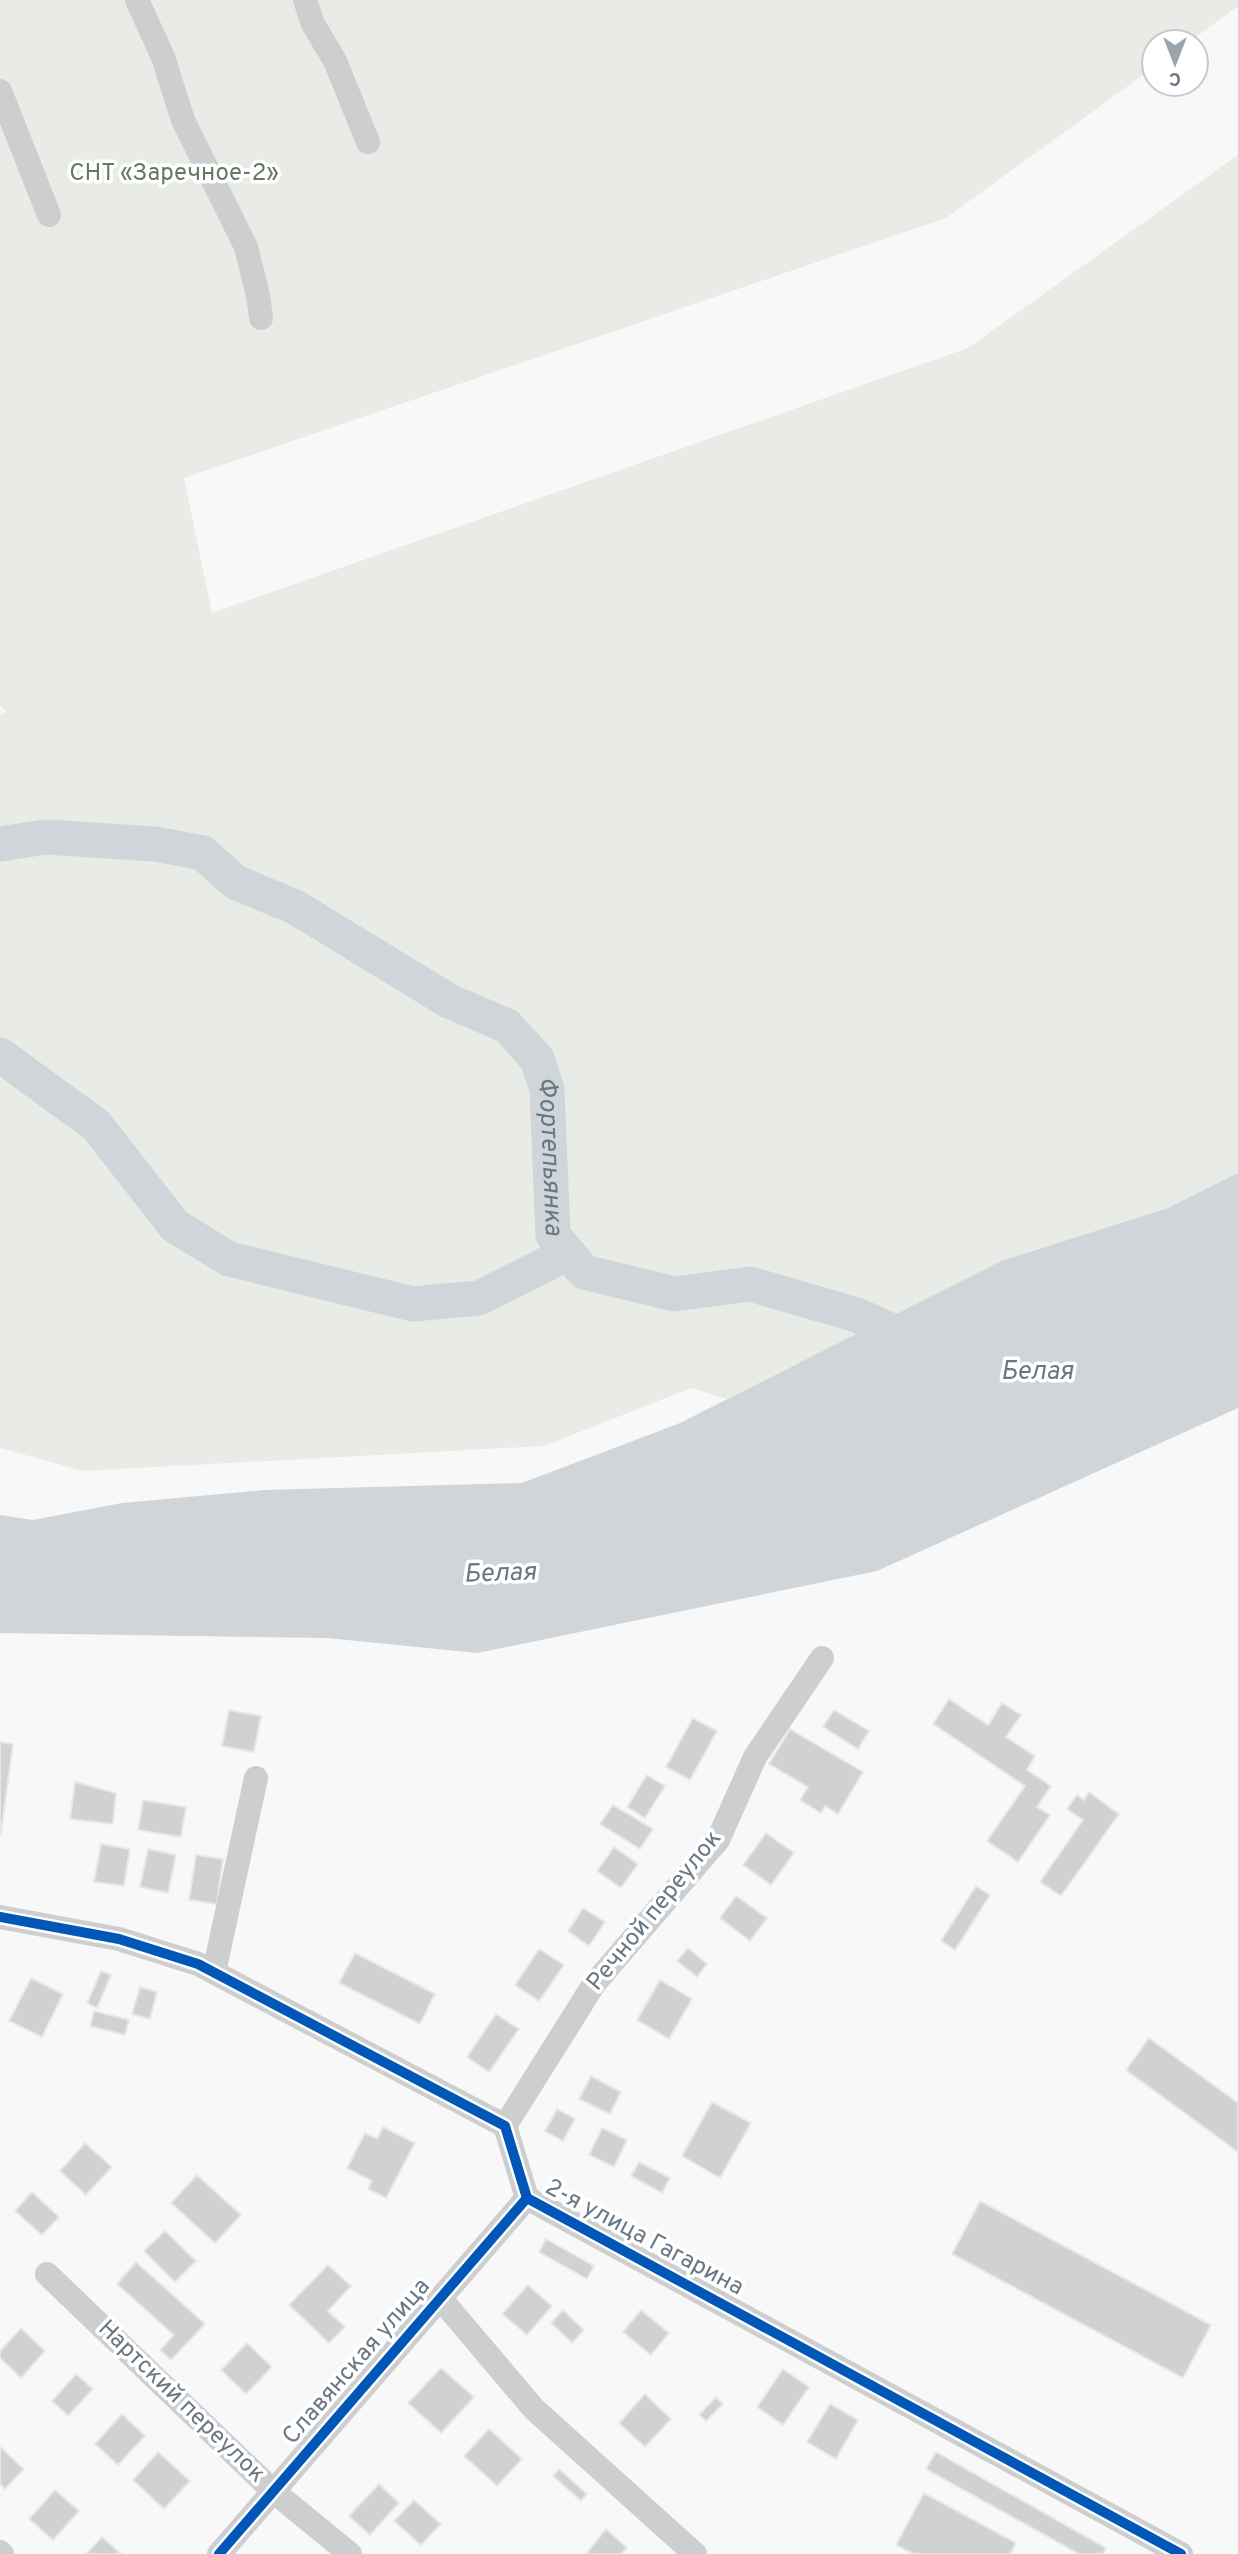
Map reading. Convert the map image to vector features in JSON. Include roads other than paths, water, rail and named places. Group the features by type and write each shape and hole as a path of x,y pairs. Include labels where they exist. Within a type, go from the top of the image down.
{"street":[{"path":"137,0 163,57 183,120 246,247 261,318"},
{"path":"305,0 313,24 335,61 368,142"},
{"path":"0,91 49,215"},
{"name":"Речной переулок","path":"505,2126 594,1984 718,1840 755,1757 822,1658"},
{"path":"214,1972 256,1778"},
{"path":"0,1917 119,1939 214,1972 505,2126"},
{"name":"2-я улица Гагарина","path":"505,2126 527,2198 1181,2554"},
{"name":"Славянская улица","path":"219,2554 527,2198"},
{"name":"Нартский переулок","path":"47,2274 273,2491 350,2554"},
{"path":"440,2298 534,2409 695,2554"}],"water":[{"name":"Белая","path":"1238,1173 1238,1408 877,1571 477,1653 327,1638 0,1633 0,1515 33,1520 122,1503 264,1490 522,1483 680,1423 1001,1261 1168,1208"}],"waterway":[{"name":"Фортепьянка","path":"0,844 46,837 155,844 203,853 235,882 295,907 449,1001 507,1026 537,1059 547,1089 553,1235 584,1272 674,1294 750,1284 857,1315 922,1345"},
{"path":"0,1055 96,1125 175,1226 229,1259 413,1304 479,1298 568,1253"}],"park label":[{"name":"СНТ «Заречное-2»","path":"174,174"}]}
